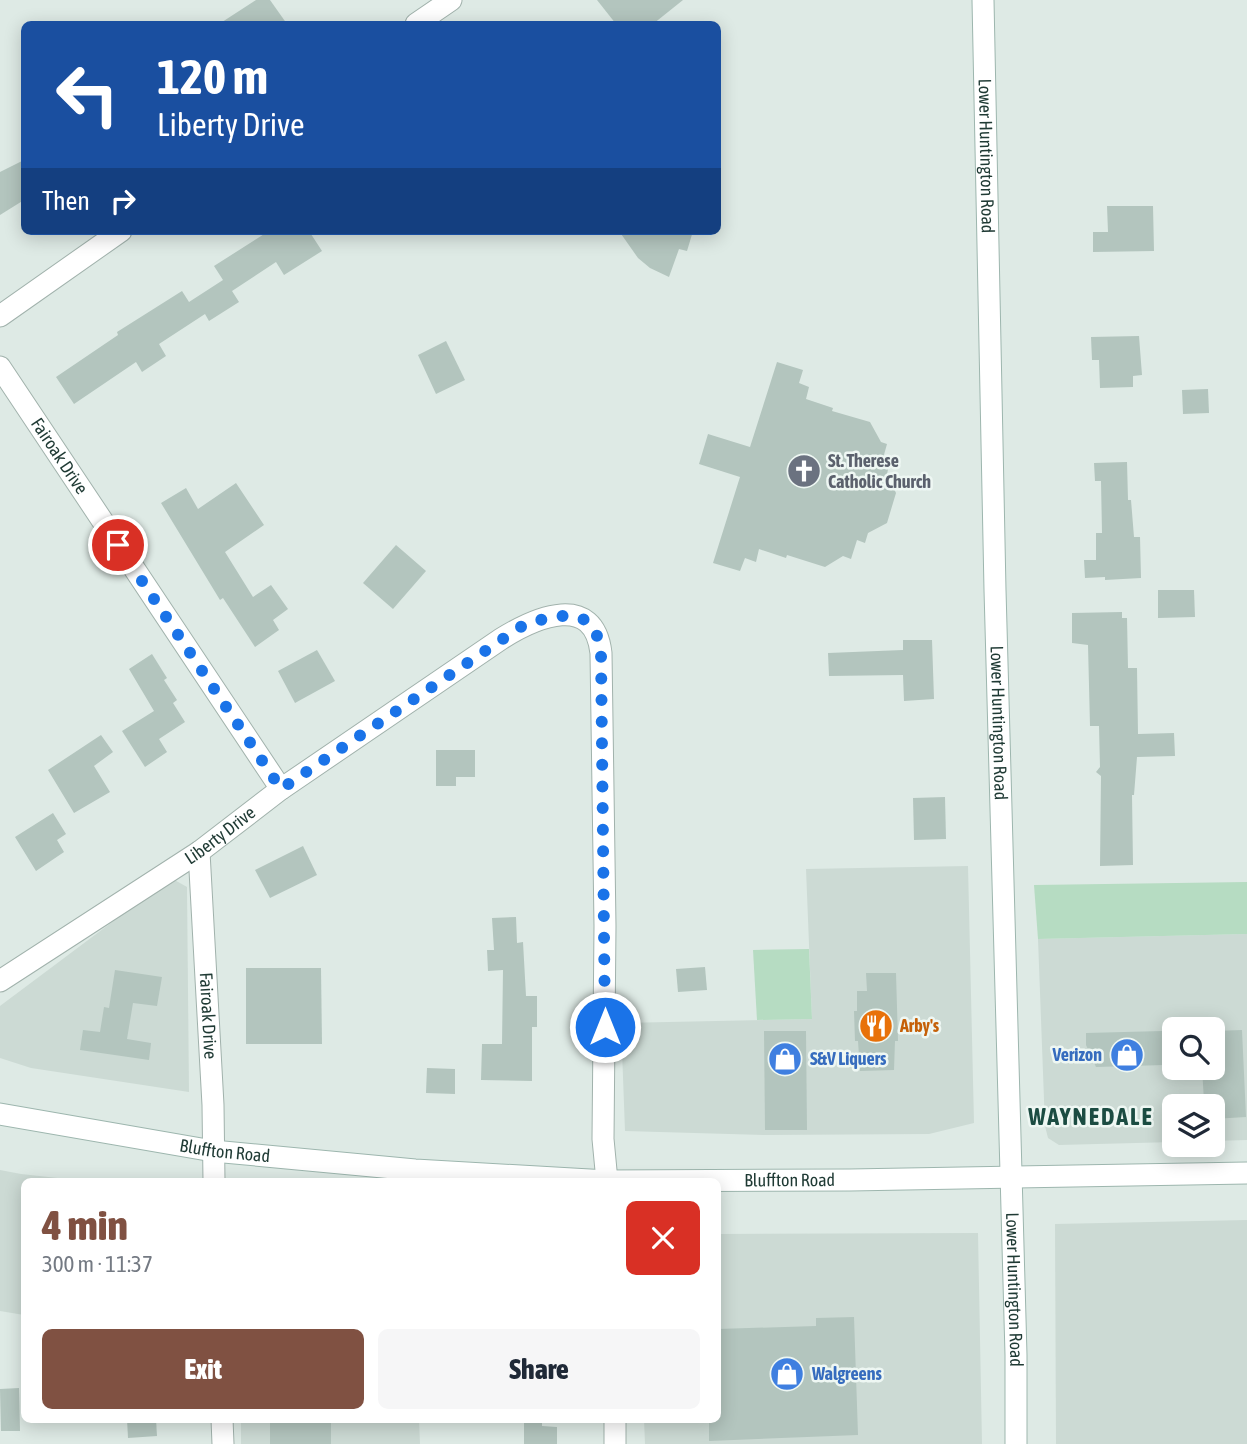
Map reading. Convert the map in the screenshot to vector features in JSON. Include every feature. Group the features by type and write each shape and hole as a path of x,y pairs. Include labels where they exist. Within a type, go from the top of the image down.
{"main road":[{"path":"420,21 451,0"},
{"name":"Lower Huntington Road","path":"983,0 1016,1444"},
{"path":"0,316 115,235"},
{"name":"Fairoak Drive","path":"0,368 281,789"},
{"name":"Liberty Drive","path":"0,981 10,972 199,852 281,789 525,624 567,615 584,617 593,625 601,653 605,926 603,1139 607,1178"},
{"name":"Fairoak Drive","path":"199,852 213,1105 214,1178"},
{"name":"Bluffton Road","path":"0,1114 213,1151 415,1170 555,1178"},
{"name":"Bluffton Road","path":"721,1180 1247,1173"},
{"path":"222,1423 223,1444"},
{"path":"615,1423 615,1444"}],"shaded area":[{"path":"968,866 974,1123 929,1134 766,1135 625,1131 621,1023 812,1019 806,869"},
{"path":"171,878 187,887 189,1092 31,1068 0,1058 0,1006"},
{"path":"1247,934 1247,1140 1225,1141 1225,1094 1162,1094 1162,1142 1059,1145 1048,1138 1045,1126 1038,939"},
{"path":"0,1170 58,1178 21,1178 21,1314 0,1311"},
{"path":"1247,1220 1247,1444 1056,1444 1055,1224"},
{"path":"978,1233 982,1444 645,1444 644,1423 721,1423 721,1234"},
{"path":"241,1423 419,1423 420,1444 241,1444"}],"green space":[{"path":"1247,882 1247,934 1038,939 1034,885"},
{"path":"809,949 812,1019 757,1020 753,950"}],"building":[{"path":"256,0 270,0 285,21 224,21"},
{"path":"597,0 683,0 657,21 614,21"},
{"path":"21,162 21,202 0,215 0,172"},
{"path":"1107,206 1153,206 1154,251 1093,252 1093,232 1108,232"},
{"path":"263,235 312,235 322,251 284,275 276,262 232,291 239,302 209,321 205,314 159,344 166,356 142,372 136,362 74,404 56,377 118,335 117,332 182,291 189,302 223,280 214,266"},
{"path":"622,235 692,235 687,251 679,249 669,277 650,268 638,258"},
{"path":"1139,336 1142,375 1133,376 1133,387 1100,388 1099,360 1092,360 1091,337"},
{"path":"446,341 465,380 436,394 418,355"},
{"name":"St. Therese Catholic Church","path":"777,362 803,370 799,383 809,387 806,399 833,408 832,411 870,422 881,442 887,444 882,462 889,465 887,474 896,493 887,523 868,533 865,543 857,540 851,559 843,556 825,567 759,549 756,562 745,558 740,571 713,563 740,477 699,464 708,434 750,447"},
{"path":"1208,389 1209,413 1183,414 1182,390"},
{"path":"1127,462 1128,500 1131,500 1134,537 1140,537 1141,578 1085,578 1084,560 1096,560 1096,533 1102,533 1101,481 1095,481 1094,463"},
{"path":"236,483 264,525 225,552 253,597 271,585 288,609 273,620 279,630 255,647 223,598 220,600 161,503 186,488 198,509"},
{"path":"396,545 426,571 393,609 363,583"},
{"path":"1158,590 1194,590 1195,617 1158,618"},
{"path":"1122,612 1122,618 1127,618 1128,668 1137,668 1138,734 1174,733 1175,756 1137,757 1132,795 1133,865 1100,866 1101,776 1096,772 1100,767 1099,726 1090,726 1088,645 1072,643 1072,613"},
{"path":"903,640 932,640 934,699 904,701 903,675 829,676 828,653 903,650"},
{"path":"317,650 335,681 295,703 278,671"},
{"path":"152,654 167,678 164,680 177,700 173,703 185,722 159,739 167,752 145,767 122,731 154,711 129,669"},
{"path":"101,735 113,752 94,766 110,792 74,813 48,770"},
{"path":"436,750 475,750 475,777 456,777 456,786 436,786"},
{"path":"945,797 946,839 914,840 913,798"},
{"path":"53,813 66,834 57,840 64,852 36,871 15,837"},
{"path":"303,846 317,875 270,898 255,870"},
{"path":"516,917 517,943 523,942 526,996 537,996 537,1027 532,1027 532,1081 481,1080 482,1044 502,1044 503,970 488,971 487,950 494,950 492,918"},
{"path":"705,967 707,990 678,992 676,969"},
{"path":"246,968 321,968 322,1044 246,1044"},
{"path":"115,970 162,977 157,1006 133,1003 127,1039 151,1043 149,1060 80,1050 83,1030 100,1032 104,1007 109,1008"},
{"name":"Arby's","path":"866,973 896,973 898,1041 895,1041 894,1070 860,1071 854,1011 857,1011 857,991 867,991"},
{"path":"1242,1030 1246,1117 1225,1118 1225,1094 1204,1094 1203,1080 1225,1080 1225,1031"},
{"name":"S&V Liquers","path":"764,1031 806,1031 807,1130 765,1130"},
{"name":"Verizon","path":"1162,1031 1162,1065 1096,1067 1086,1045 1086,1033"},
{"path":"427,1068 455,1069 455,1094 426,1093"},
{"name":"Walgreens","path":"854,1317 858,1435 709,1441 709,1423 721,1423 721,1329 816,1326 816,1318"},
{"path":"19,1388 20,1431 1,1431 0,1389"},
{"path":"127,1423 156,1423 157,1436 128,1438"},
{"path":"270,1423 331,1423 331,1444 270,1444"},
{"path":"524,1423 542,1423 542,1426 557,1427 557,1444 524,1444"}],"place":[{"name":"St. Therese Catholic Church","path":"804,471"},
{"name":"Arby's","path":"876,1026"},
{"name":"Verizon","path":"1127,1055"},
{"name":"S&V Liquers","path":"785,1059"},
{"name":"Walgreens","path":"787,1374"}],"district":[{"name":"WAYNEDALE","path":"1091,1117"}],"route":[{"path":"118,545 281,789 525,624 567,615 584,617 593,625 600,639 601,653 605,1027"}]}
